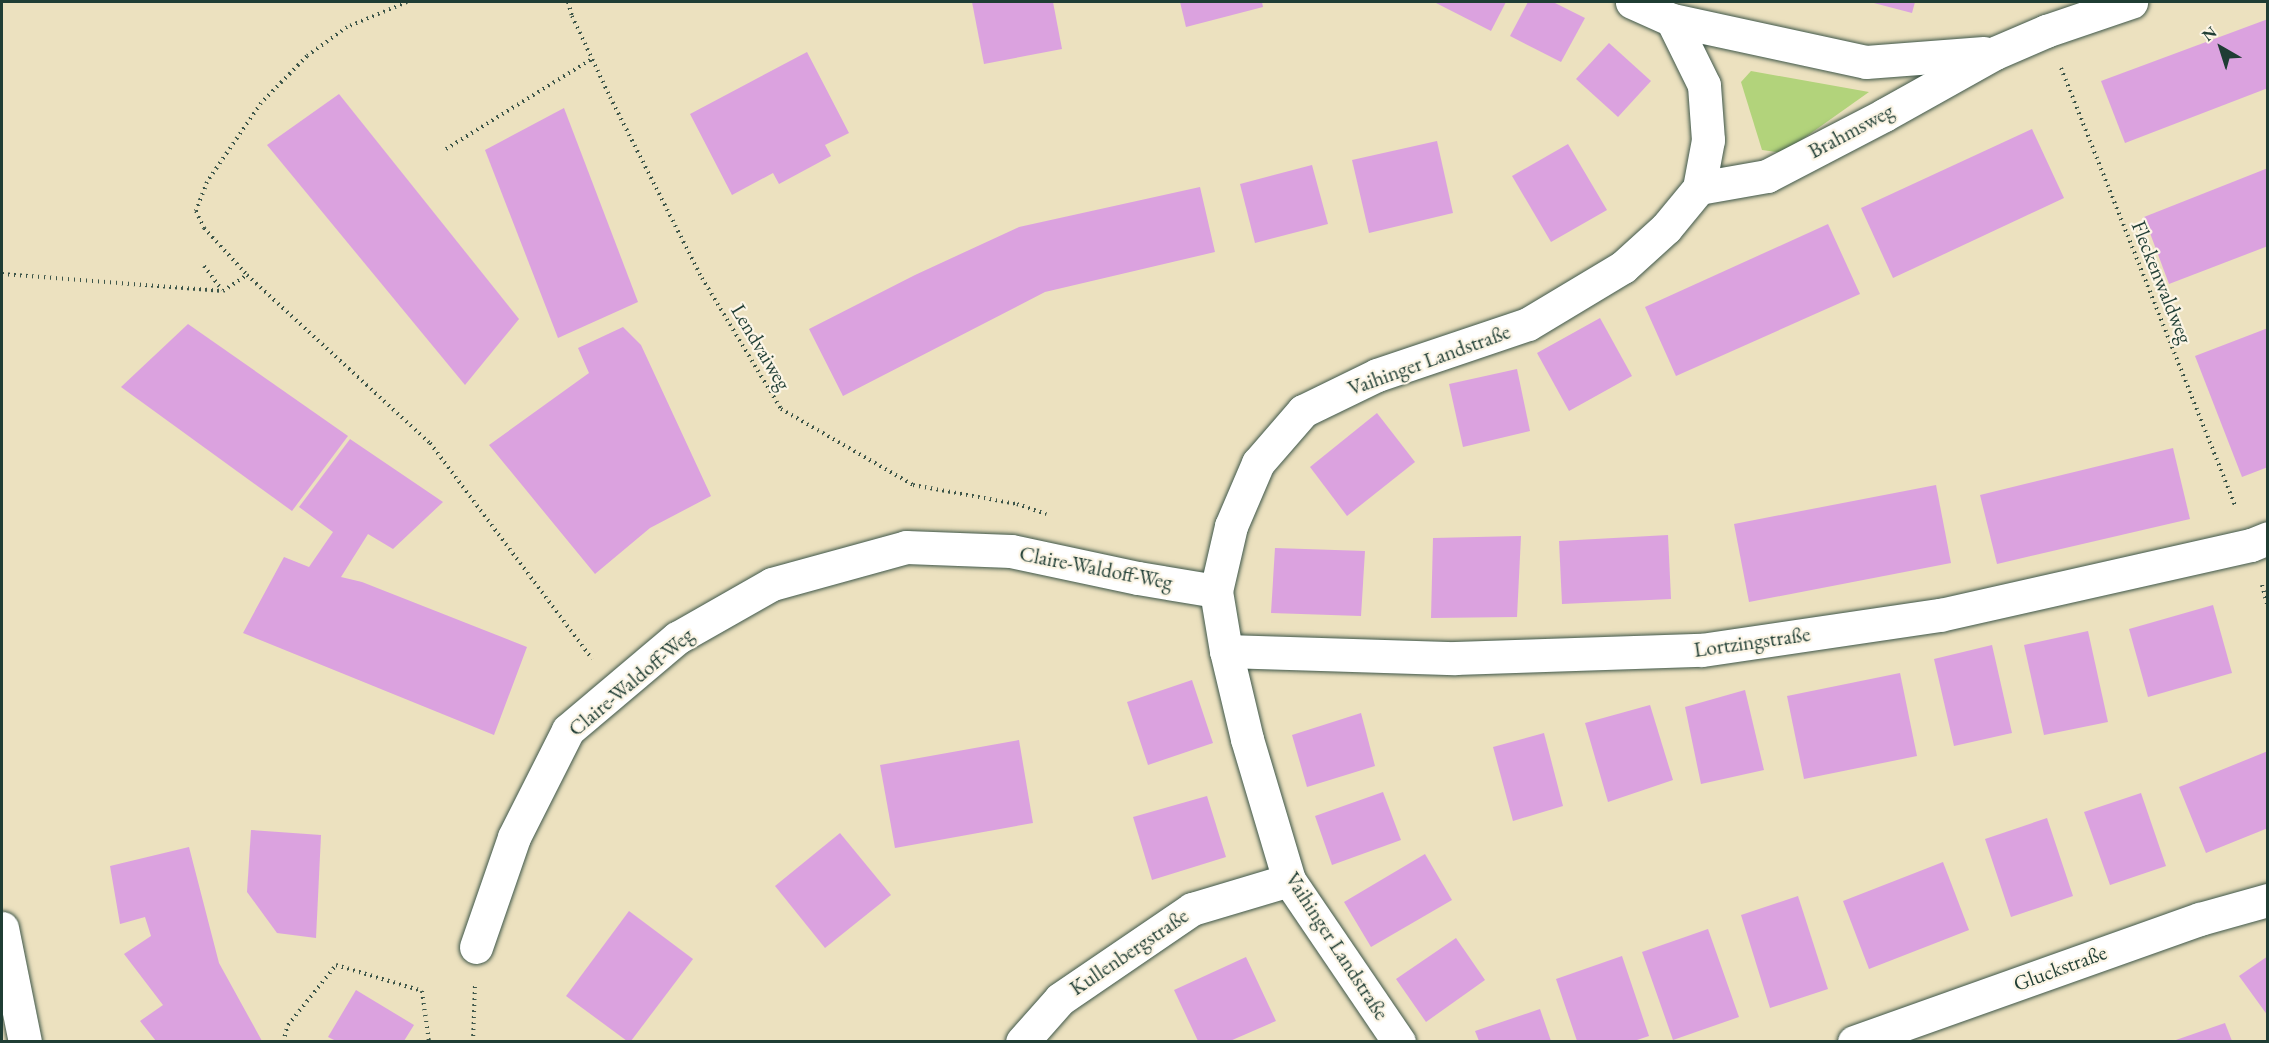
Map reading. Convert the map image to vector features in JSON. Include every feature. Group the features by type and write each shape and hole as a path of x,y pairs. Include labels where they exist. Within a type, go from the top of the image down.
{"street":[{"path":"1632,2 1672,20"},
{"name":"Brahmsweg","path":"1699,188 1767,176 1884,115 1995,52 2046,31 2131,2"},
{"name":"Brahmsweg","path":"1672,20 1866,62 1995,52"},
{"name":"Vaihinger Landstraße","path":"1400,1041 1289,880 1247,739 1226,651 1216,591 1231,526 1258,462 1303,411 1377,375 1528,324 1623,267 1666,228 1699,188 1708,140 1704,86 1672,20"},
{"name":"Lortzingstraße","path":"1226,651 1455,658 1702,650 1940,615 2259,542"},
{"name":"Claire-Waldoff-Weg","path":"476,947 514,837 568,730 677,638 772,584 906,547 1011,551 1138,578 1216,591"},
{"name":"Kullenbergstraße","path":"1022,1041 1060,999 1192,909 1289,880"},
{"name":"Gluckstraße","path":"1854,1041 2200,919 2268,900"},
{"path":"2,928 25,1041"}],"path":[{"path":"407,2 347,27 307,56 261,104 207,182 196,211 204,228 247,275 430,444 615,690"},
{"name":"Lendvaiweg","path":"568,2 592,59 702,278 781,409 913,484 1017,504 1049,515"},
{"name":"Fleckenwaldweg","path":"2046,31 2259,542"},
{"path":"446,149 592,59"},
{"path":"204,266 223,291"},
{"path":"2,274 223,291 247,275"},
{"path":"473,1041 476,947"},
{"path":"283,1041 288,1025 336,965 422,991 429,1041"}],"green space":[{"path":"1751,71 1869,92 1783,153 1762,150 1741,82"}],"building":[{"path":"972,2 1053,2 1062,49 984,64"},
{"path":"1180,2 1262,2 1263,7 1186,27"},
{"path":"1437,2 1506,2 1491,31"},
{"path":"1528,2 1553,2 1585,18 1561,62 1510,36"},
{"path":"1870,2 1915,2 1912,13"},
{"path":"2268,19 2268,88 2125,143 2101,81"},
{"path":"1609,43 1651,81 1618,117 1576,79"},
{"path":"807,52 849,133 825,145 831,156 779,184 773,173 732,195 690,114"},
{"path":"339,94 519,319 465,385 267,145"},
{"path":"564,108 638,302 558,338 485,150"},
{"path":"2032,129 2064,198 1893,278 1861,208"},
{"path":"1437,141 1453,213 1369,233 1352,160"},
{"path":"1568,144 1607,210 1551,242 1512,176"},
{"path":"1312,165 1328,224 1255,243 1240,184"},
{"path":"2268,168 2268,246 2169,284 2144,217"},
{"path":"1200,187 1215,252 1045,292 843,396 809,329 915,275 1019,227"},
{"path":"1828,224 1860,294 1676,376 1645,307"},
{"path":"1600,318 1632,376 1569,411 1537,353"},
{"path":"188,324 348,436 292,511 121,387"},
{"path":"623,327 641,345 711,496 650,528 595,574 489,445 589,373 578,348"},
{"path":"2268,328 2268,467 2242,477 2195,356"},
{"path":"1517,369 1530,431 1463,447 1449,384"},
{"path":"1377,413 1415,462 1347,516 1310,467"},
{"path":"350,439 443,502 393,549 368,534 341,577 362,582 527,647 494,735 243,633 284,557 309,567 333,532 299,507"},
{"path":"2173,448 2190,519 1997,564 1980,495"},
{"path":"1936,485 1951,563 1749,602 1734,524"},
{"path":"1668,535 1671,599 1562,604 1559,541"},
{"path":"1521,536 1517,617 1431,618 1433,538"},
{"path":"1275,548 1365,551 1361,616 1271,613"},
{"path":"2213,605 2232,673 2148,697 2129,629"},
{"path":"2088,631 2108,722 2044,735 2024,645"},
{"path":"1992,645 2012,733 1954,746 1934,659"},
{"path":"1900,673 1917,756 1804,779 1787,696"},
{"path":"1192,680 1213,743 1148,765 1127,702"},
{"path":"1745,690 1764,770 1701,784 1685,707"},
{"path":"1650,705 1673,780 1608,802 1585,723"},
{"path":"1361,713 1375,766 1307,787 1292,735"},
{"path":"1544,733 1563,806 1513,821 1493,747"},
{"path":"1019,740 1033,823 895,848 880,765"},
{"path":"2268,751 2268,828 2206,853 2179,787"},
{"path":"1383,792 1401,840 1332,865 1315,816"},
{"path":"2141,793 2166,866 2110,885 2084,812"},
{"path":"1207,796 1226,857 1152,880 1133,817"},
{"path":"2047,818 2073,896 2011,917 1985,839"},
{"path":"251,830 321,835 316,938 277,933 247,892"},
{"path":"840,833 891,895 825,948 775,886"},
{"path":"189,847 219,963 262,1041 156,1041 140,1021 163,1005 124,954 151,936 145,917 120,924 110,866"},
{"path":"1425,854 1452,900 1371,947 1344,902"},
{"path":"1943,862 1969,930 1869,969 1843,901"},
{"path":"1798,896 1828,989 1770,1008 1741,915"},
{"path":"629,911 693,959 631,1041 627,1041 566,996"},
{"path":"1708,929 1739,1017 1673,1040 1642,952"},
{"path":"1456,938 1485,980 1426,1022 1396,979"},
{"path":"1622,956 1649,1036 1634,1041 1577,1041 1556,979"},
{"path":"2268,956 2268,1016 2239,976"},
{"path":"1246,957 1276,1021 1230,1041 1198,1041 1174,990"},
{"path":"356,990 414,1025 404,1041 336,1041 328,1037"},
{"path":"1540,1009 1551,1041 1479,1041 1475,1031"},
{"path":"2225,1023 2232,1041 2173,1041"}]}
